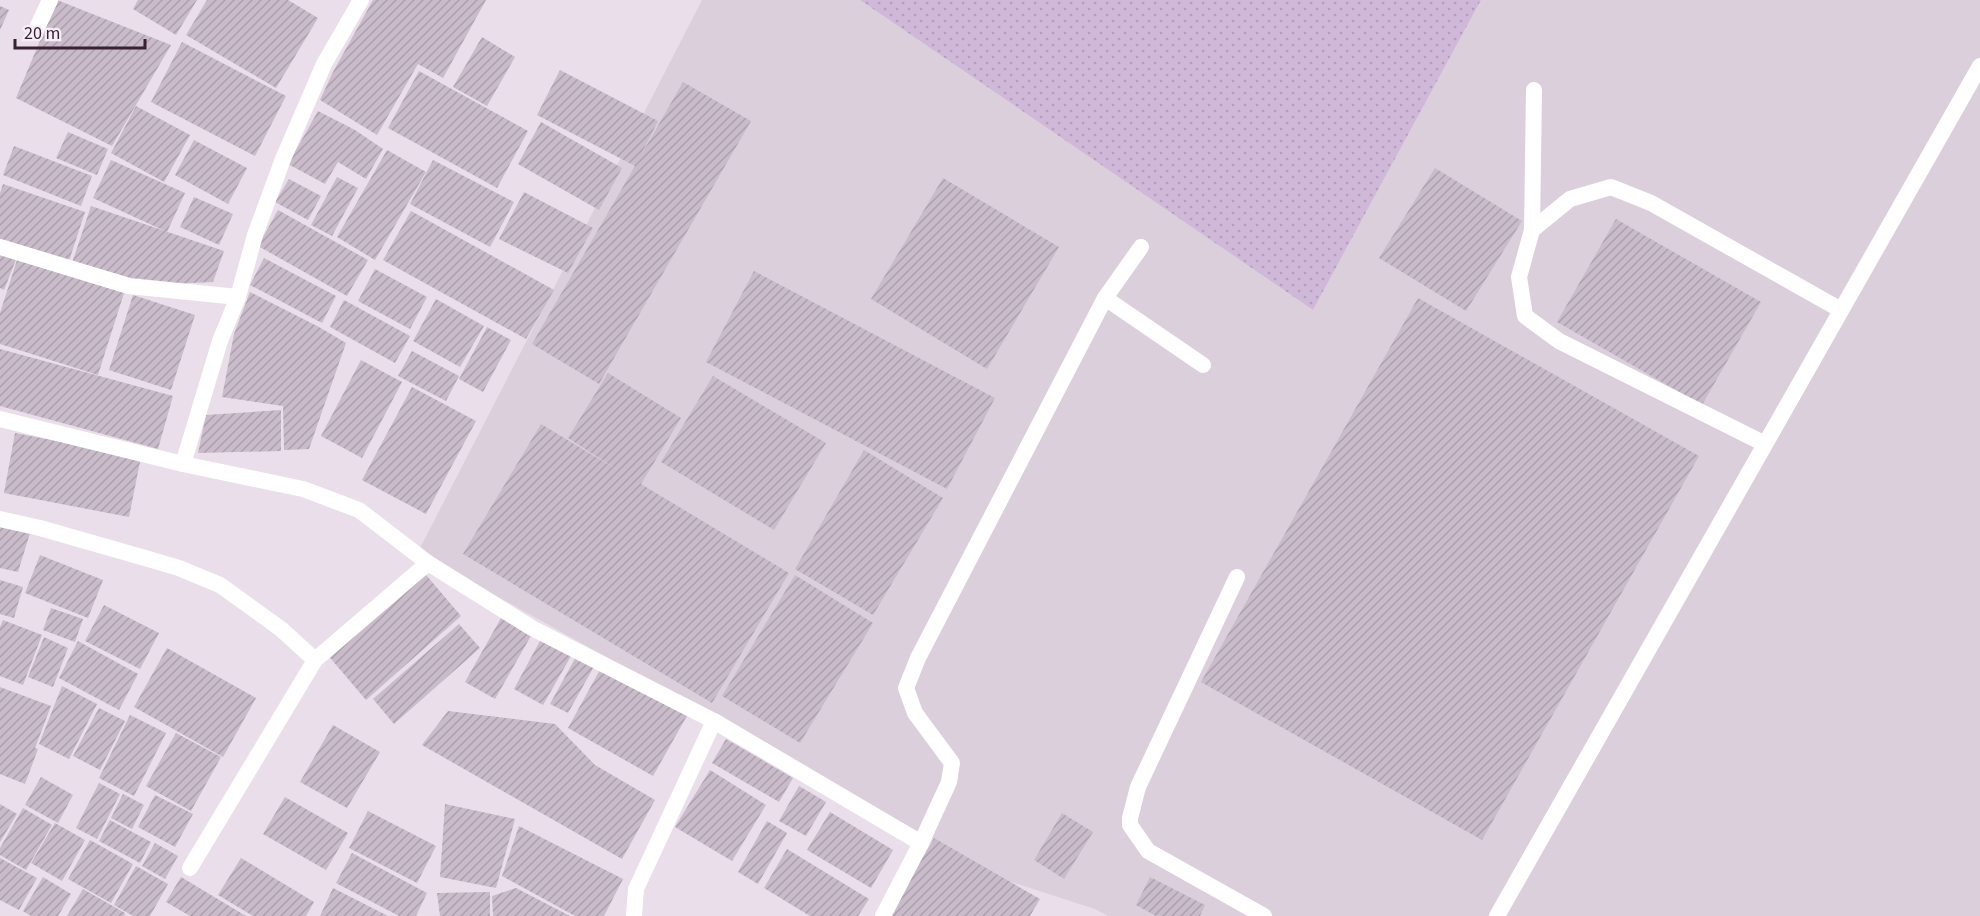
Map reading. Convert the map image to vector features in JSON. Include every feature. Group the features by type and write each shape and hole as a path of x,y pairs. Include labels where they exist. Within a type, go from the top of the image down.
{"street":[{"path":"36,30 50,0"},
{"path":"183,464 220,341 238,297 255,235 283,159 324,64 361,0"},
{"path":"1497,916 1980,66"},
{"path":"1534,90 1532,230 1519,277 1525,315 1558,341 1766,444"},
{"path":"1532,230 1570,199 1611,188 1651,203 1842,310"},
{"path":"0,247 129,286 238,297"},
{"path":"883,916 921,843 949,782 952,763 915,713 906,688 918,658 1105,298 1141,247"},
{"path":"1105,298 1203,365"},
{"path":"0,418 183,464 303,489 359,510 428,563 552,640 714,722 921,843"},
{"path":"0,519 51,531 179,568 220,585 281,628 315,660"},
{"path":"190,868 315,660 428,563"},
{"path":"1238,577 1138,787 1130,825 1148,851 1264,916"},
{"path":"634,916 636,889 714,722"}],"shaded area":[{"path":"702,0 860,0 1313,310 1481,0 1980,0 1980,916 1108,916 1095,909 1005,880 418,552"},
{"path":"860,0 1481,0 1313,310"}],"building":[{"path":"57,0 171,45 112,146 16,98"},
{"path":"138,0 197,0 176,35 133,9"},
{"path":"207,0 288,0 318,18 276,88 186,35"},
{"path":"373,0 486,0 443,78 418,64 377,135 320,100"},
{"path":"0,6 9,10 0,30"},
{"path":"482,37 515,57 487,106 453,87"},
{"path":"182,42 286,96 255,156 151,102"},
{"path":"560,70 658,121 640,157 683,82 751,121 599,384 532,344 635,166 537,115"},
{"path":"419,71 528,131 497,188 388,128"},
{"path":"136,106 190,135 164,182 111,153"},
{"path":"318,111 355,130 383,149 366,179 338,162 325,184 288,164"},
{"path":"541,122 622,168 599,210 518,164"},
{"path":"68,132 108,149 97,175 56,158"},
{"path":"194,140 247,168 228,204 175,175"},
{"path":"14,146 92,176 81,206 3,175"},
{"path":"387,150 426,172 375,260 337,237"},
{"path":"111,160 185,193 167,232 93,198"},
{"path":"433,160 514,202 490,247 410,204"},
{"path":"1435,168 1522,221 1466,311 1379,258"},
{"path":"337,177 358,188 332,236 311,225"},
{"path":"943,178 1059,247 987,369 871,299"},
{"path":"289,179 321,196 308,220 275,202"},
{"path":"3,184 85,212 67,267 0,244 0,193"},
{"path":"524,192 593,228 568,273 499,239"},
{"path":"194,197 233,214 219,245 180,227"},
{"path":"91,206 224,251 213,282 170,284 126,281 72,263"},
{"path":"278,210 368,260 347,296 258,246"},
{"path":"411,211 554,290 526,339 383,260"},
{"path":"1616,219 1761,302 1702,405 1557,322"},
{"path":"0,250 17,257 4,290 0,288"},
{"path":"264,258 336,296 322,323 250,285"},
{"path":"17,260 124,293 98,375 0,344 0,313"},
{"path":"375,269 427,297 410,329 358,301"},
{"path":"754,271 995,398 947,489 706,362"},
{"path":"250,292 346,343 309,449 284,450 283,406 222,397 234,334"},
{"path":"133,295 195,315 171,390 109,370"},
{"path":"1418,298 1699,456 1482,840 1201,682"},
{"path":"436,299 484,326 460,367 413,341"},
{"path":"344,300 410,336 395,363 330,327"},
{"path":"487,327 511,340 483,392 459,379"},
{"path":"0,349 173,396 158,449 0,406"},
{"path":"412,351 459,376 446,401 398,376"},
{"path":"361,360 402,382 362,458 321,436"},
{"path":"608,373 681,418 641,484 789,573 712,703 463,554 541,424 619,471 568,438"},
{"path":"713,376 826,443 774,530 661,462"},
{"path":"412,387 476,421 426,514 362,480"},
{"path":"281,410 281,451 198,453 206,415"},
{"path":"15,433 141,457 129,517 4,493"},
{"path":"864,450 943,498 873,615 795,569"},
{"path":"0,525 30,533 18,572 0,568"},
{"path":"40,555 103,580 88,618 25,593"},
{"path":"421,569 461,616 366,700 326,653"},
{"path":"795,575 873,623 800,743 722,696"},
{"path":"0,580 23,587 14,618 0,614"},
{"path":"104,605 159,633 140,669 85,641"},
{"path":"51,608 83,619 75,642 43,630"},
{"path":"501,618 532,634 495,699 465,682"},
{"path":"3,620 42,635 23,685 0,676 0,627"},
{"path":"459,624 480,648 394,724 373,699"},
{"path":"44,637 68,648 53,687 28,677"},
{"path":"541,639 571,656 543,705 514,689"},
{"path":"78,641 138,674 119,710 59,678"},
{"path":"167,648 256,698 223,757 134,707"},
{"path":"578,653 596,663 568,713 550,704"},
{"path":"602,666 688,714 653,776 568,728"},
{"path":"62,686 97,704 69,759 39,744"},
{"path":"0,687 51,706 35,748 38,749 25,784 0,774"},
{"path":"99,708 125,721 100,770 73,756"},
{"path":"448,711 555,724 595,765 655,800 622,859 422,745"},
{"path":"130,715 166,733 134,796 99,778"},
{"path":"333,725 380,752 347,808 300,782"},
{"path":"176,733 221,757 191,811 146,786"},
{"path":"726,739 793,778 779,802 712,763"},
{"path":"710,770 766,805 732,861 675,827"},
{"path":"41,777 73,795 58,823 25,805"},
{"path":"99,783 120,794 97,839 76,828"},
{"path":"799,786 826,802 806,836 779,821"},
{"path":"123,794 144,805 132,829 111,818"},
{"path":"155,795 193,814 175,847 138,827"},
{"path":"285,797 348,833 326,870 263,834"},
{"path":"0,804 17,814 0,842"},
{"path":"445,804 515,819 496,888 440,877"},
{"path":"23,808 52,825 26,870 0,855 0,848"},
{"path":"368,811 436,846 417,883 349,848"},
{"path":"830,812 893,850 871,888 807,850"},
{"path":"1062,813 1093,832 1064,879 1034,860"},
{"path":"110,820 151,842 140,863 99,841"},
{"path":"767,821 787,833 758,884 738,872"},
{"path":"55,823 85,840 62,881 31,863"},
{"path":"519,826 623,879 604,916 575,916 502,876"},
{"path":"934,838 1040,899 1030,916 889,916"},
{"path":"90,840 133,864 111,903 68,879"},
{"path":"155,843 178,856 165,879 142,866"},
{"path":"787,849 869,899 858,916 810,916 764,888"},
{"path":"352,853 427,893 416,916 399,916 336,883"},
{"path":"0,858 37,878 19,910 0,900"},
{"path":"241,858 314,902 306,916 253,916 218,895"},
{"path":"136,866 168,884 150,916 133,916 114,905"},
{"path":"43,877 71,894 58,916 31,916 23,911"},
{"path":"181,877 246,916 190,916 166,902"},
{"path":"1150,877 1205,905 1200,916 1156,916 1136,905"},
{"path":"333,888 388,916 320,916"},
{"path":"516,888 570,916 493,916 492,896"},
{"path":"83,889 125,913 124,916 67,916"},
{"path":"490,892 490,916 440,916 437,893"}]}
